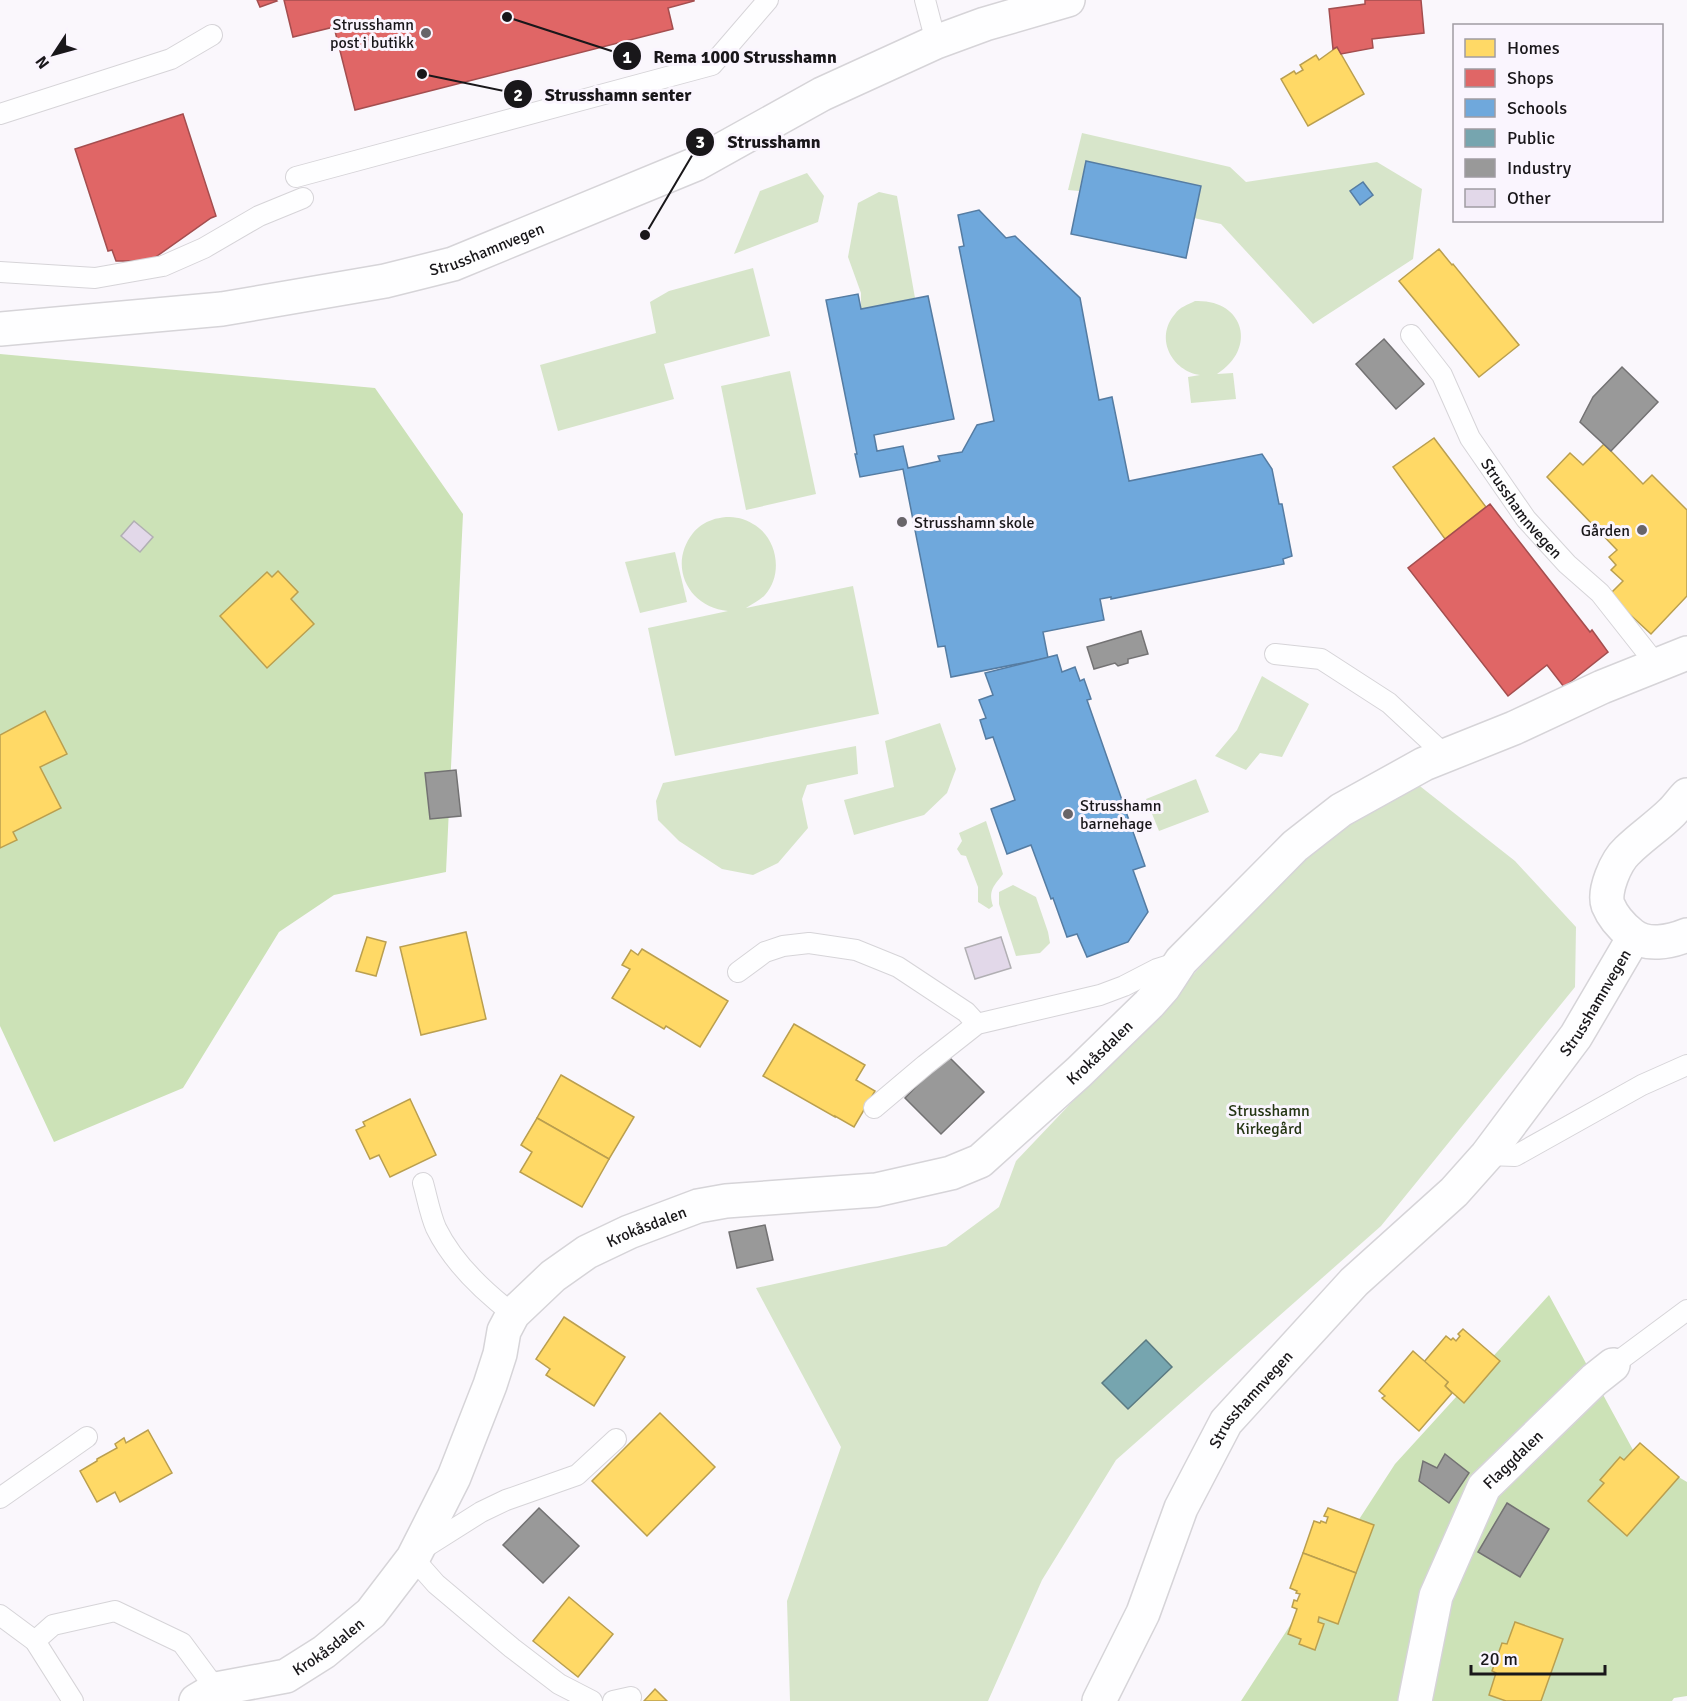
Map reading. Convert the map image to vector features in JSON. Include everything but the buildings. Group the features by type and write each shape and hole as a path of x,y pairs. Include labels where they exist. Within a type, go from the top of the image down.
{"street":[{"name":"Strusshamnvegen","path":"0,329 222,309 385,281 453,264 696,164 822,94 936,42 985,24 1068,0"},
{"path":"1445,755 1514,728 1602,687 1687,653"},
{"name":"Krokåsdalen","path":"206,1695 286,1676 324,1652 370,1613 413,1558 454,1477 490,1385 500,1354 504,1330 513,1314 553,1276 587,1252 629,1232 698,1206 726,1201 876,1190 951,1173 980,1161 1079,1072 1149,1004 1164,987 1181,961 1295,846 1341,810 1424,764 1445,755"},
{"name":"Strusshamnvegen","path":"1099,1701 1143,1613 1181,1508 1226,1422 1354,1282 1454,1192 1487,1155 1576,1036 1634,937 1617,922 1607,903 1616,864 1626,851 1672,812 1687,795"},
{"path":"1634,937 1654,943 1687,935"},
{"name":"Flaggdalen","path":"1415,1701 1436,1596 1484,1486 1612,1365"}],"lane":[{"path":"296,177 712,64 768,0"},
{"path":"925,0 936,42"},
{"path":"0,114 171,59 212,35"},
{"path":"0,272 96,278 163,266 204,248 259,216 303,198"},
{"name":"Strusshamnvegen","path":"1411,335 1442,375 1470,438 1526,519 1567,564 1600,593 1656,664"},
{"path":"1275,654 1321,659 1389,702 1445,755"},
{"path":"738,972 765,952 783,946 809,943 856,950 898,967 966,1012 977,1024"},
{"path":"874,1108 977,1024 1100,995 1157,969 1181,961"},
{"path":"1487,1155 1515,1156 1642,1085 1687,1065"},
{"path":"423,1183 436,1226 453,1258 497,1302 513,1314"},
{"name":"Flaggdalen","path":"1612,1365 1687,1310"},
{"path":"0,1498 87,1437"},
{"name":"Krokåsdalen","path":"413,1558 424,1548 481,1512 506,1500 577,1475 616,1439"},
{"path":"413,1558 436,1584 512,1648 559,1684 591,1701"},
{"name":"Krokåsdalen","path":"35,1641 53,1626 115,1611 182,1643 206,1695"},
{"path":"0,1615 35,1641 73,1701"}],"green space":[{"path":"1082,133 1230,167 1246,182 1377,162 1422,189 1413,259 1313,324 1221,224 1194,218 1201,186 1086,161 1079,191 1068,190"},
{"path":"807,173 824,196 818,222 734,254 760,191"},
{"path":"879,192 897,196 915,298 861,309 861,293 848,257 858,203"},
{"path":"753,268 770,336 664,364 674,399 558,431 540,365 656,333 650,302 669,291"},
{"path":"1195,301 1212,302 1225,308 1234,316 1240,327 1241,339 1238,351 1230,363 1217,374 1233,373 1236,399 1191,403 1188,377 1200,375 1181,367 1169,352 1166,333 1169,323 1179,310"},
{"path":"0,354 375,388 463,514 446,872 334,895 279,932 183,1088 54,1142 0,1026"},
{"path":"790,371 816,494 746,510 721,386"},
{"path":"726,517 743,519 761,530 768,538 775,556 775,577 771,586 763,597 746,608 853,586 879,714 675,756 648,628 728,611 702,602 693,594 682,571 685,546 693,533 704,523"},
{"path":"675,552 687,602 640,613 625,562"},
{"path":"1262,676 1309,704 1282,757 1260,753 1246,770 1215,756 1237,730"},
{"path":"940,723 956,769 947,793 924,815 854,835 844,800 894,787 885,741"},
{"path":"856,746 858,774 807,785 802,799 808,828 778,863 753,875 722,869 679,841 658,820 656,801 663,783"},
{"path":"1196,779 1209,812 1159,831 1146,799"},
{"name":"Strusshamn Kirkegård","path":"1416,783 1515,861 1576,927 1575,987 1381,1226 1116,1460 1042,1580 988,1701 790,1701 787,1601 841,1447 756,1288 946,1246 999,1207 1016,1161 1321,840"},
{"path":"986,821 1003,874 993,888 991,896 993,906 989,909 978,902 978,887 966,856 961,855 957,849 962,841 959,833"},
{"path":"1013,885 1036,897 1050,943 1040,953 1016,956 999,904 999,892"},
{"path":"1549,1295 1633,1450 1687,1482 1687,1696 1674,1698 1672,1701 1241,1701 1395,1464"}],"place":[{"name":"Rema 1000 Strusshamn","path":"507,17"},
{"name":"Strusshamn post i butikk","path":"426,33"},
{"name":"Strusshamn senter","path":"422,74"},
{"name":"Strusshamn","path":"645,235"},
{"name":"Strusshamn skole","path":"902,522"},
{"name":"Gården","path":"1642,530"},
{"name":"Strusshamn barnehage","path":"1068,814"}]}
